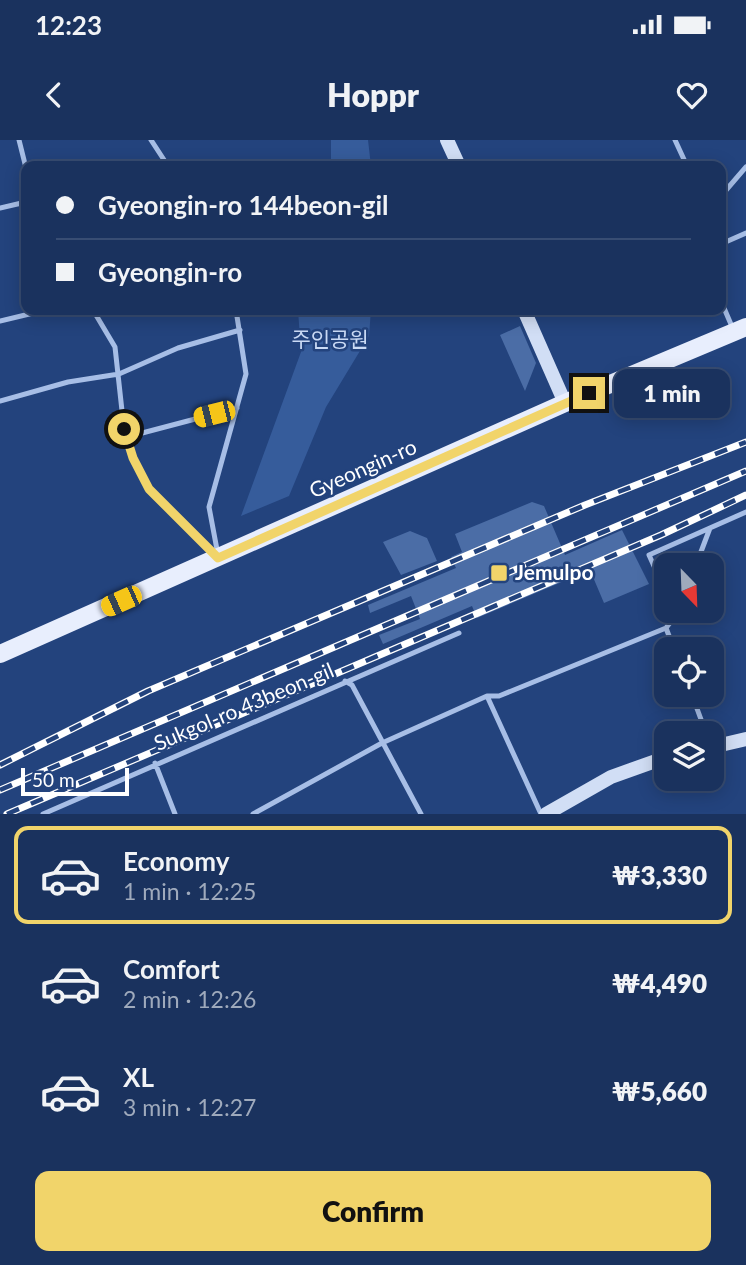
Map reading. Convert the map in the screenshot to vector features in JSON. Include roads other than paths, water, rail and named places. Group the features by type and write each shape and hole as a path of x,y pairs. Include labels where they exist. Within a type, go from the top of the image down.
{"main road":[{"path":"447,140 457,161"},
{"path":"526,315 565,403"},
{"name":"Gyeongin-ro","path":"0,654 565,403 740,329"},
{"path":"724,744 746,739"},
{"path":"544,814 611,777 654,762"}],"lane":[{"path":"19,140 24,161"},
{"path":"151,140 164,161"},
{"path":"675,140 685,161"},
{"path":"726,189 746,167"},
{"path":"0,208 21,203"},
{"path":"726,242 746,233"},
{"path":"726,308 740,329"},
{"path":"0,321 25,315"},
{"path":"96,315 112,338 127,437 149,489 218,558"},
{"path":"218,558 209,507 246,374 237,315"},
{"path":"0,401 68,382 119,374 178,348 240,330"},
{"path":"127,437 237,408"},
{"path":"654,566 649,555 746,512"},
{"path":"701,553 710,528"},
{"path":"253,814 382,743 487,696 499,696 666,628 669,623"},
{"path":"666,628 669,637"},
{"name":"Sukgol-ro 43beon-gil","path":"43,814 459,633"},
{"path":"345,681 352,685 421,814"},
{"path":"487,696 544,814"},
{"path":"155,763 175,814"}],"railway":[{"path":"0,765 148,691 585,505 746,442"},
{"path":"0,790 746,471"},
{"path":"7,814 661,535 746,495"}],"place":[{"name":"Jemulpo","path":"499,573"}],"park label":[{"name":"주인공원","path":"330,340"}]}
